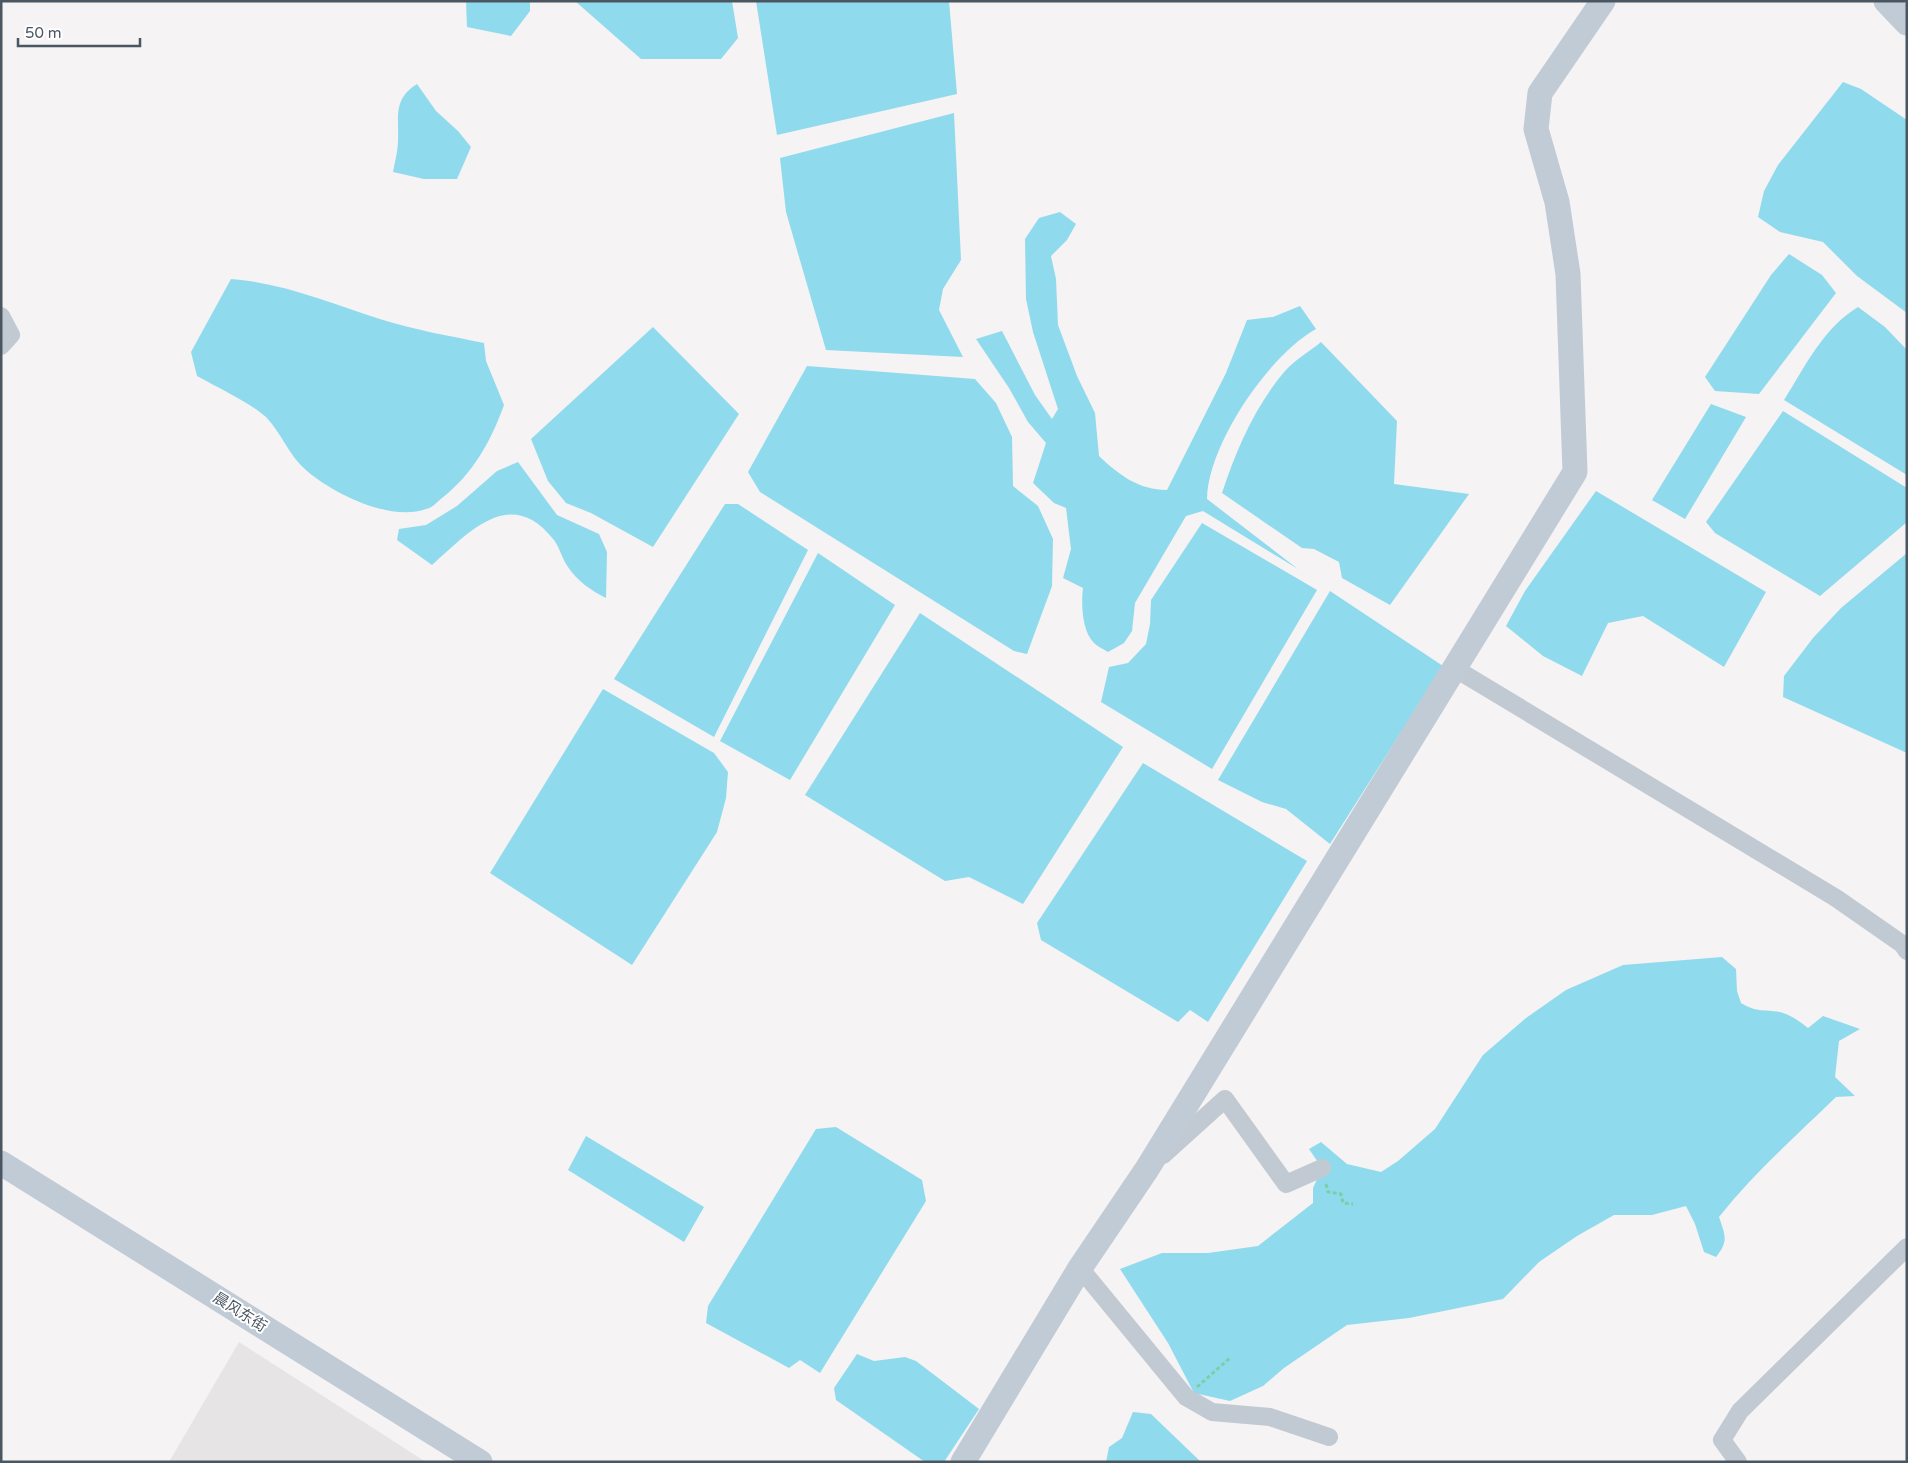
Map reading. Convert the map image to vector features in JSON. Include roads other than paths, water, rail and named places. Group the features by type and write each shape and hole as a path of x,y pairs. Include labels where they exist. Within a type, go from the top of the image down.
{"street":[{"path":"962,1462 1080,1268 1147,1169 1575,472 1568,274 1557,202 1536,129 1540,93 1602,1"},
{"path":"1886,1 1907,23"},
{"path":"1,316 11,335 1,346"},
{"path":"1454,668 1836,898 1902,944 1907,951"},
{"path":"1147,1169 1225,1099 1286,1184 1322,1168"},
{"name":"晨风东街","path":"1,1163 480,1462"},
{"path":"1738,1462 1722,1440 1740,1411 1907,1247"},
{"path":"1080,1268 1186,1397 1212,1412 1270,1417 1329,1437"}],"water":[{"path":"466,1 530,1 530,11 511,36 467,27"},
{"path":"575,1 732,1 738,38 721,59 641,59"},
{"path":"756,1 949,1 957,94 777,135"},
{"path":"1843,82 1861,89 1907,120 1907,313 1857,276 1823,242 1780,232 1758,217 1764,191 1778,165"},
{"path":"417,84 436,111 458,131 471,147 457,179 424,179 393,172 398,148 399,109 404,96"},
{"path":"954,113 961,260 943,289 939,310 963,357 826,350 786,212 780,158"},
{"path":"1060,212 1076,224 1067,240 1051,256 1056,279 1058,325 1077,376 1095,413 1099,456 1122,475 1138,484 1167,490 1226,373 1247,320 1273,317 1300,306 1316,329 1279,359 1244,403 1218,453 1210,477 1207,499 1298,569 1203,511 1186,516 1135,603 1132,631 1124,643 1108,652 1097,646 1087,632 1082,609 1083,588 1063,578 1071,549 1066,508 1054,503 1033,483 1046,443 1028,422 1009,388 976,339 1002,331 1035,395 1052,419 1058,409 1033,332 1026,299 1025,239 1039,218"},
{"path":"1789,254 1822,275 1836,293 1759,394 1715,391 1705,377 1771,275"},
{"path":"231,279 270,285 308,295 395,324 484,343 486,361 504,405 487,444 472,468 453,489 434,505 412,512 396,512 364,504 347,497 318,480 295,459 277,430 266,417 243,401 197,376 191,352"},
{"path":"1858,307 1885,327 1907,350 1907,475 1784,400 1825,337"},
{"path":"653,327 739,414 653,547 591,513 566,503 548,481 531,439"},
{"path":"1321,342 1397,421 1394,484 1469,494 1390,605 1342,578 1339,562 1314,549 1302,548 1222,493 1240,445 1264,399 1289,367"},
{"path":"807,366 975,379 996,403 1012,437 1013,486 1038,506 1053,539 1052,586 1027,654 1014,651 760,492 748,472"},
{"path":"1711,404 1746,417 1685,519 1652,500"},
{"path":"1783,411 1907,488 1907,522 1820,596 1715,533 1706,522"},
{"path":"518,462 557,515 599,534 607,552 606,598 580,581 566,564 554,540 538,524 522,516 507,515 491,519 461,539 432,565 397,540 399,529 426,525 457,506 497,471"},
{"path":"1596,491 1766,592 1724,667 1643,616 1608,623 1582,676 1543,656 1506,626 1525,591"},
{"path":"725,504 738,504 808,550 714,737 614,679"},
{"path":"1202,523 1317,590 1212,769 1101,702 1109,667 1128,663 1146,644 1150,624 1151,600"},
{"path":"818,553 895,605 790,780 720,741"},
{"path":"1907,553 1907,753 1783,697 1784,676 1813,638 1841,608"},
{"path":"1330,591 1443,666 1330,844 1286,809 1262,802 1218,780"},
{"path":"920,613 1123,747 1023,904 969,877 945,881 805,795"},
{"path":"603,689 714,753 728,772 726,798 717,832 632,965 490,873"},
{"path":"1143,763 1307,861 1208,1022 1190,1010 1178,1022 1041,940 1037,923"},
{"path":"1722,957 1736,969 1737,991 1741,1003 1756,1009 1784,1013 1795,1018 1808,1028 1823,1016 1860,1029 1839,1041 1835,1077 1855,1096 1836,1097 1732,1201 1719,1217 1725,1238 1723,1247 1716,1257 1704,1252 1695,1224 1686,1206 1652,1215 1614,1215 1577,1236 1539,1262 1503,1299 1409,1318 1347,1325 1284,1368 1263,1386 1230,1401 1194,1393 1168,1343 1120,1269 1162,1253 1208,1253 1258,1246 1313,1203 1313,1188 1322,1168 1309,1149 1321,1142 1347,1164 1381,1172 1398,1161 1435,1129 1483,1055 1526,1018 1566,990 1623,965"},
{"path":"836,1127 922,1180 926,1201 820,1373 800,1360 789,1368 706,1323 708,1306 816,1129"},
{"path":"586,1136 704,1207 684,1242 568,1170"},
{"path":"857,1354 874,1361 905,1357 916,1361 979,1409 944,1462 925,1462 836,1400 834,1388"},
{"path":"1133,1412 1151,1414 1201,1462 1106,1462 1109,1447 1122,1438"}]}
